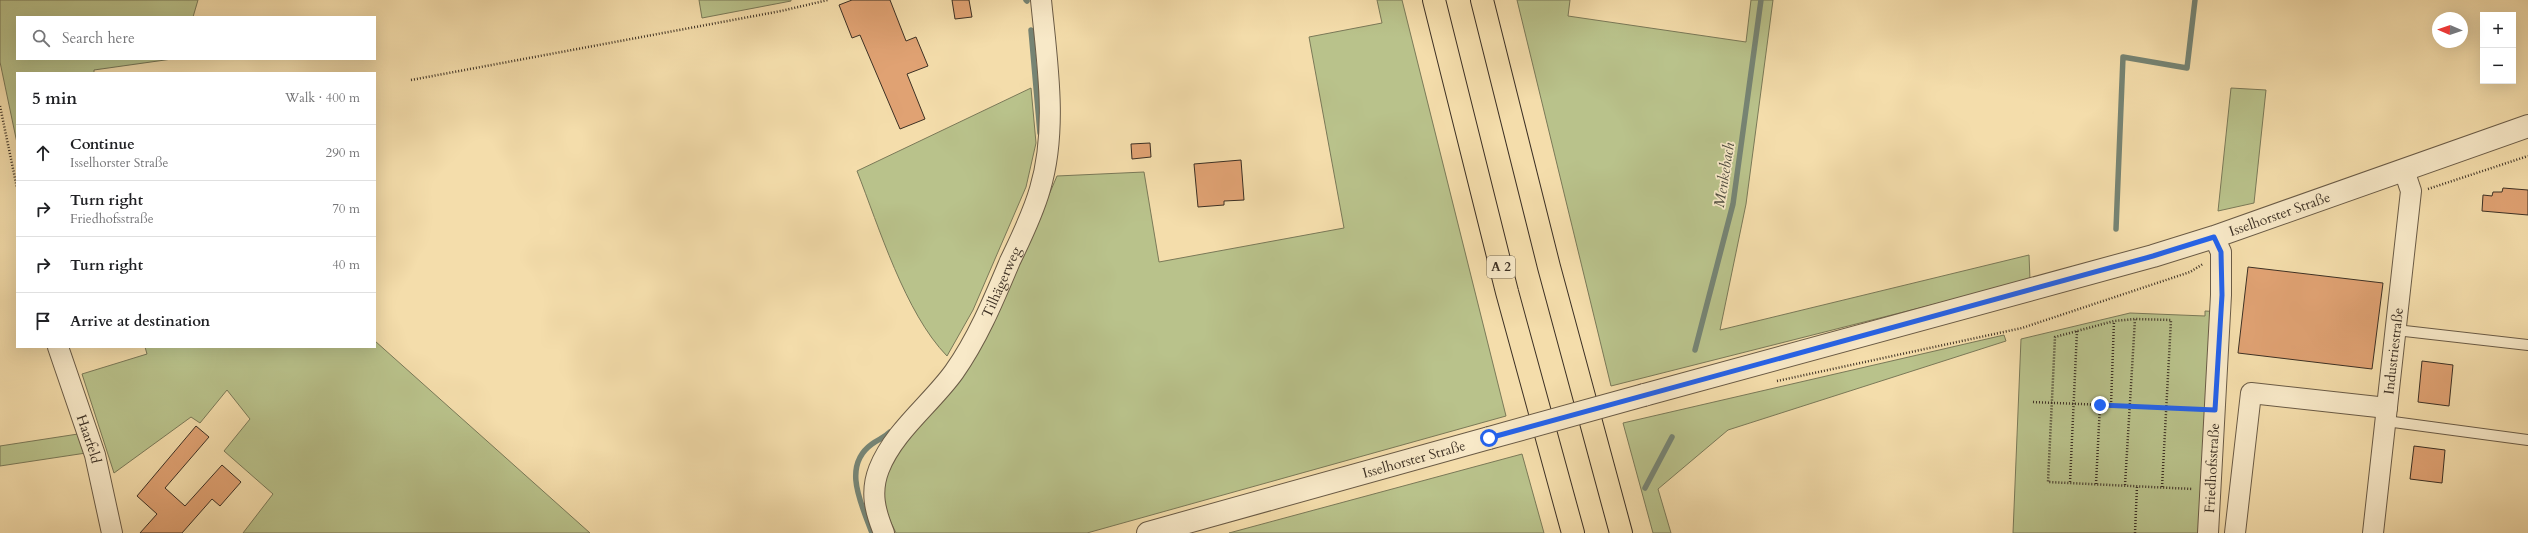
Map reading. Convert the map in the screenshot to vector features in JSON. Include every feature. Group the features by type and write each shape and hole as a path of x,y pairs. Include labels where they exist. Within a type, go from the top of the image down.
{"highway":[{"name":"A 2","path":"1434,0 1507,292 1573,533"},
{"path":"1482,0 1549,267 1621,533"}],"street":[{"name":"Tilhägerweg","path":"884,533 876,513 873,491 879,469 894,443 955,372 988,313 1040,190 1049,144 1049,85 1041,0"},
{"name":"Isselhorster Straße","path":"1148,533 1644,395 2153,256 2214,237 2528,126"},
{"name":"Industriestraße","path":"2373,533 2411,191 2404,170"},
{"name":"Friedhofsstraße","path":"2208,533 2222,295 2221,252 2214,237"},
{"name":"Haarfeld","path":"58,348 95,456 112,533"},
{"path":"2235,533 2251,393 2387,414"}],"lane":[{"path":"2396,330 2528,345"},
{"path":"2387,414 2528,440"}],"path":[{"path":"411,80 781,11 828,0"},
{"path":"0,106 16,183"},
{"path":"1770,382 2022,328 2158,282"},
{"path":"2125,485 2135,318"},
{"path":"2162,487 2172,320 2135,318 2114,321 2055,337 2048,482 2196,489"},
{"path":"2111,405 2114,321"},
{"path":"2070,482 2077,331"},
{"path":"2033,402 2215,410"},
{"path":"2096,484 2100,405"},
{"path":"2135,533 2137,486"}],"green space":[{"path":"0,0 198,0 193,16 16,16 16,60 165,60 94,70 94,72 16,72 16,138 0,62"},
{"path":"699,0 791,0 791,1 702,18"},
{"path":"1377,0 1402,0 1506,416 1087,533 896,533 884,503 883,488 885,470 1027,246 1057,176 1144,172 1159,262 1344,228 1309,37 1382,23"},
{"path":"1517,0 1570,0 1568,16 1746,42 1751,0 1773,0 1746,204 1720,330 2029,255 2030,280 1611,386"},
{"path":"1031,88 1036,143 1026,187 973,310 947,356 932,338 918,317 906,293 894,268 857,171"},
{"path":"2231,88 2266,90 2254,203 2218,211"},
{"path":"2205,311 2225,312 2213,533 2013,533 2021,339 2130,313 2205,316"},
{"path":"2004,335 2006,341 1728,430 1658,489 1671,533 1653,533 1623,423"},
{"path":"376,342 590,533 243,533 273,494 224,451 250,419 227,390 200,423 191,417 114,473 82,374 147,354 145,348 376,348"},
{"path":"78,434 86,453 0,466 0,446"},
{"path":"1522,454 1544,533 1229,533"}],"building":[{"path":"852,0 890,0 906,41 916,37 928,66 907,74 925,119 900,129 860,35 852,38 839,5"},
{"path":"952,0 969,0 972,17 955,19"},
{"path":"1150,143 1151,157 1132,159 1131,144"},
{"path":"1241,160 1244,200 1224,201 1224,205 1198,207 1194,164"},
{"path":"2503,188 2528,190 2528,215 2482,211 2483,195 2492,196 2493,192 2502,192"},
{"path":"2248,267 2383,283 2372,369 2238,353"},
{"path":"2422,361 2453,365 2449,406 2418,402"},
{"path":"196,426 209,437 165,488 185,506 222,465 241,482 220,506 212,499 182,533 140,533 157,514 137,496"},
{"path":"2414,446 2445,450 2442,483 2410,479"}],"waterway":[{"name":"Menkebach","path":"1695,350 1733,204 1761,0"},
{"path":"2116,229 2123,57 2187,68 2195,0"},
{"path":"1031,30 1040,133"},
{"path":"872,533 859,498 856,474 858,463 863,453 872,444 890,432"},
{"name":"Menkebach","path":"1645,488 1672,437"}],"route":[{"path":"1489,438 2153,256 2214,237 2221,252 2222,295 2215,410 2100,405"}]}
